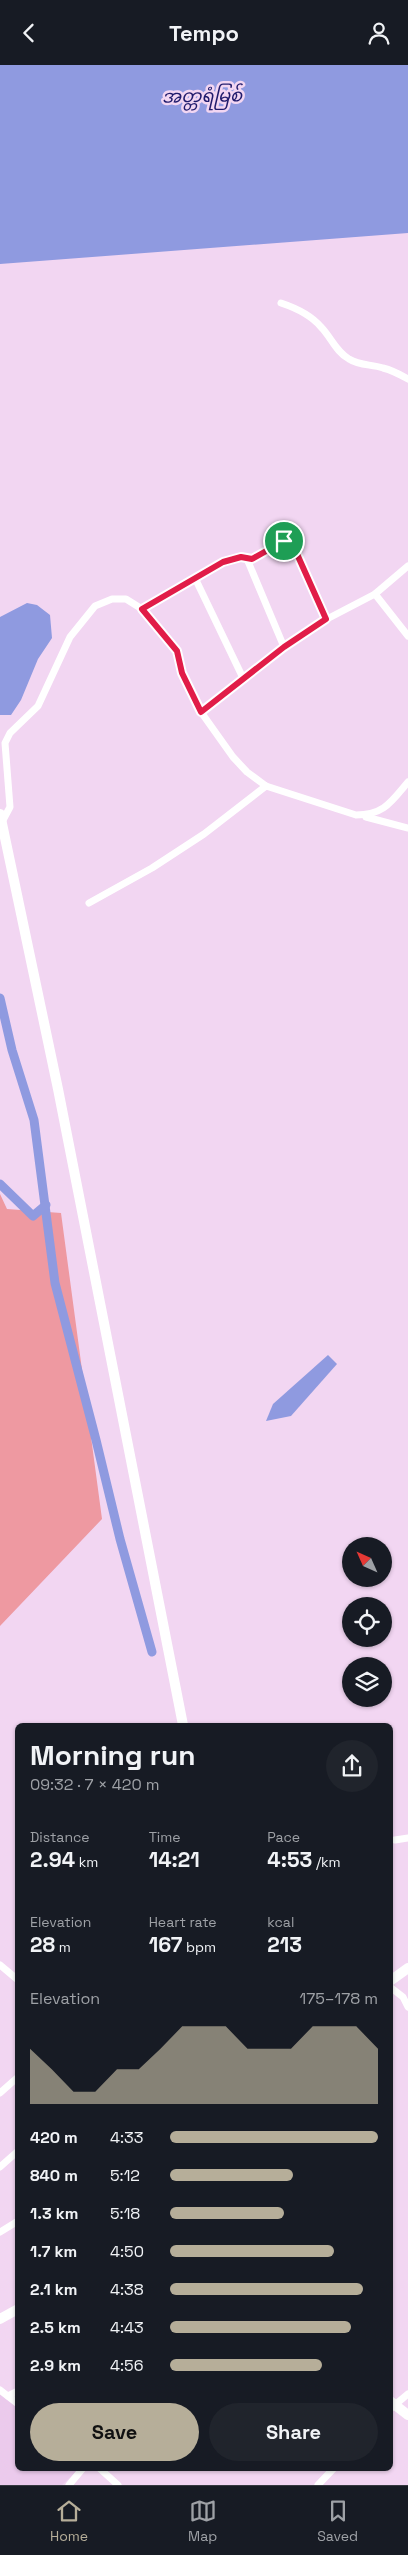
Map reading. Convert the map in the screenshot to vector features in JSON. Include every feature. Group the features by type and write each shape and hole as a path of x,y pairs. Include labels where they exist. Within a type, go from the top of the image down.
{"main road":[{"path":"1,818 58,1089 183,1723"},
{"path":"393,1979 408,1968"},
{"path":"1,2317 15,2310"},
{"path":"393,2407 408,2415"}],"street":[{"path":"281,303 294,307 311,317 321,326 341,354 350,360 363,365 382,367 408,379"},
{"path":"142,609 223,562 241,557 252,559 284,541 293,545 326,619"},
{"path":"247,559 284,647"},
{"path":"201,712 284,647 326,619 376,594 408,566"},
{"path":"195,578 243,678"},
{"path":"376,594 408,636"},
{"path":"1,818 10,807 5,743 10,733 38,706 70,637 95,606 112,599 126,599 142,609 177,651 182,673 201,712 233,757 247,772 266,786 356,815 408,828"},
{"path":"356,815 371,815 383,810 408,782"},
{"path":"89,903 152,868 204,834 266,786"},
{"path":"395,1840 408,1838"},
{"path":"0,1965 15,1977"},
{"path":"393,1989 403,1997 408,2007"},
{"path":"0,2093 15,2080"},
{"path":"0,2167 15,2154"},
{"path":"0,2231 15,2223"},
{"path":"0,2390 15,2402"},
{"path":"8,2396 15,2392"},
{"path":"393,2405 408,2394"},
{"path":"69,2485 81,2471"},
{"path":"102,2471 118,2485"},
{"path":"318,2485 330,2471"}],"shaded area":[{"path":"0,1194 7,1209 61,1213 102,1519 0,1626"},
{"path":"0,2394 15,2405 15,2471 77,2471 62,2485 0,2485"}],"water":[{"name":"အတ္တရံမြစ်","path":"0,65 408,65 408,233 0,264"},
{"path":"27,603 37,605 50,615 52,638 38,659 21,700 11,715 0,715 0,617"},
{"path":"328,1355 337,1364 291,1416 266,1421 273,1404"}],"waterway":[{"path":"0,998 12,1050 34,1120 55,1283 120,1539 152,1652"},
{"path":"0,1184 33,1216 46,1205"}],"route":[{"path":"284,541 293,545 326,619 284,647 201,712 182,673 177,651 142,609 223,562 241,557 252,559 284,541"}]}
